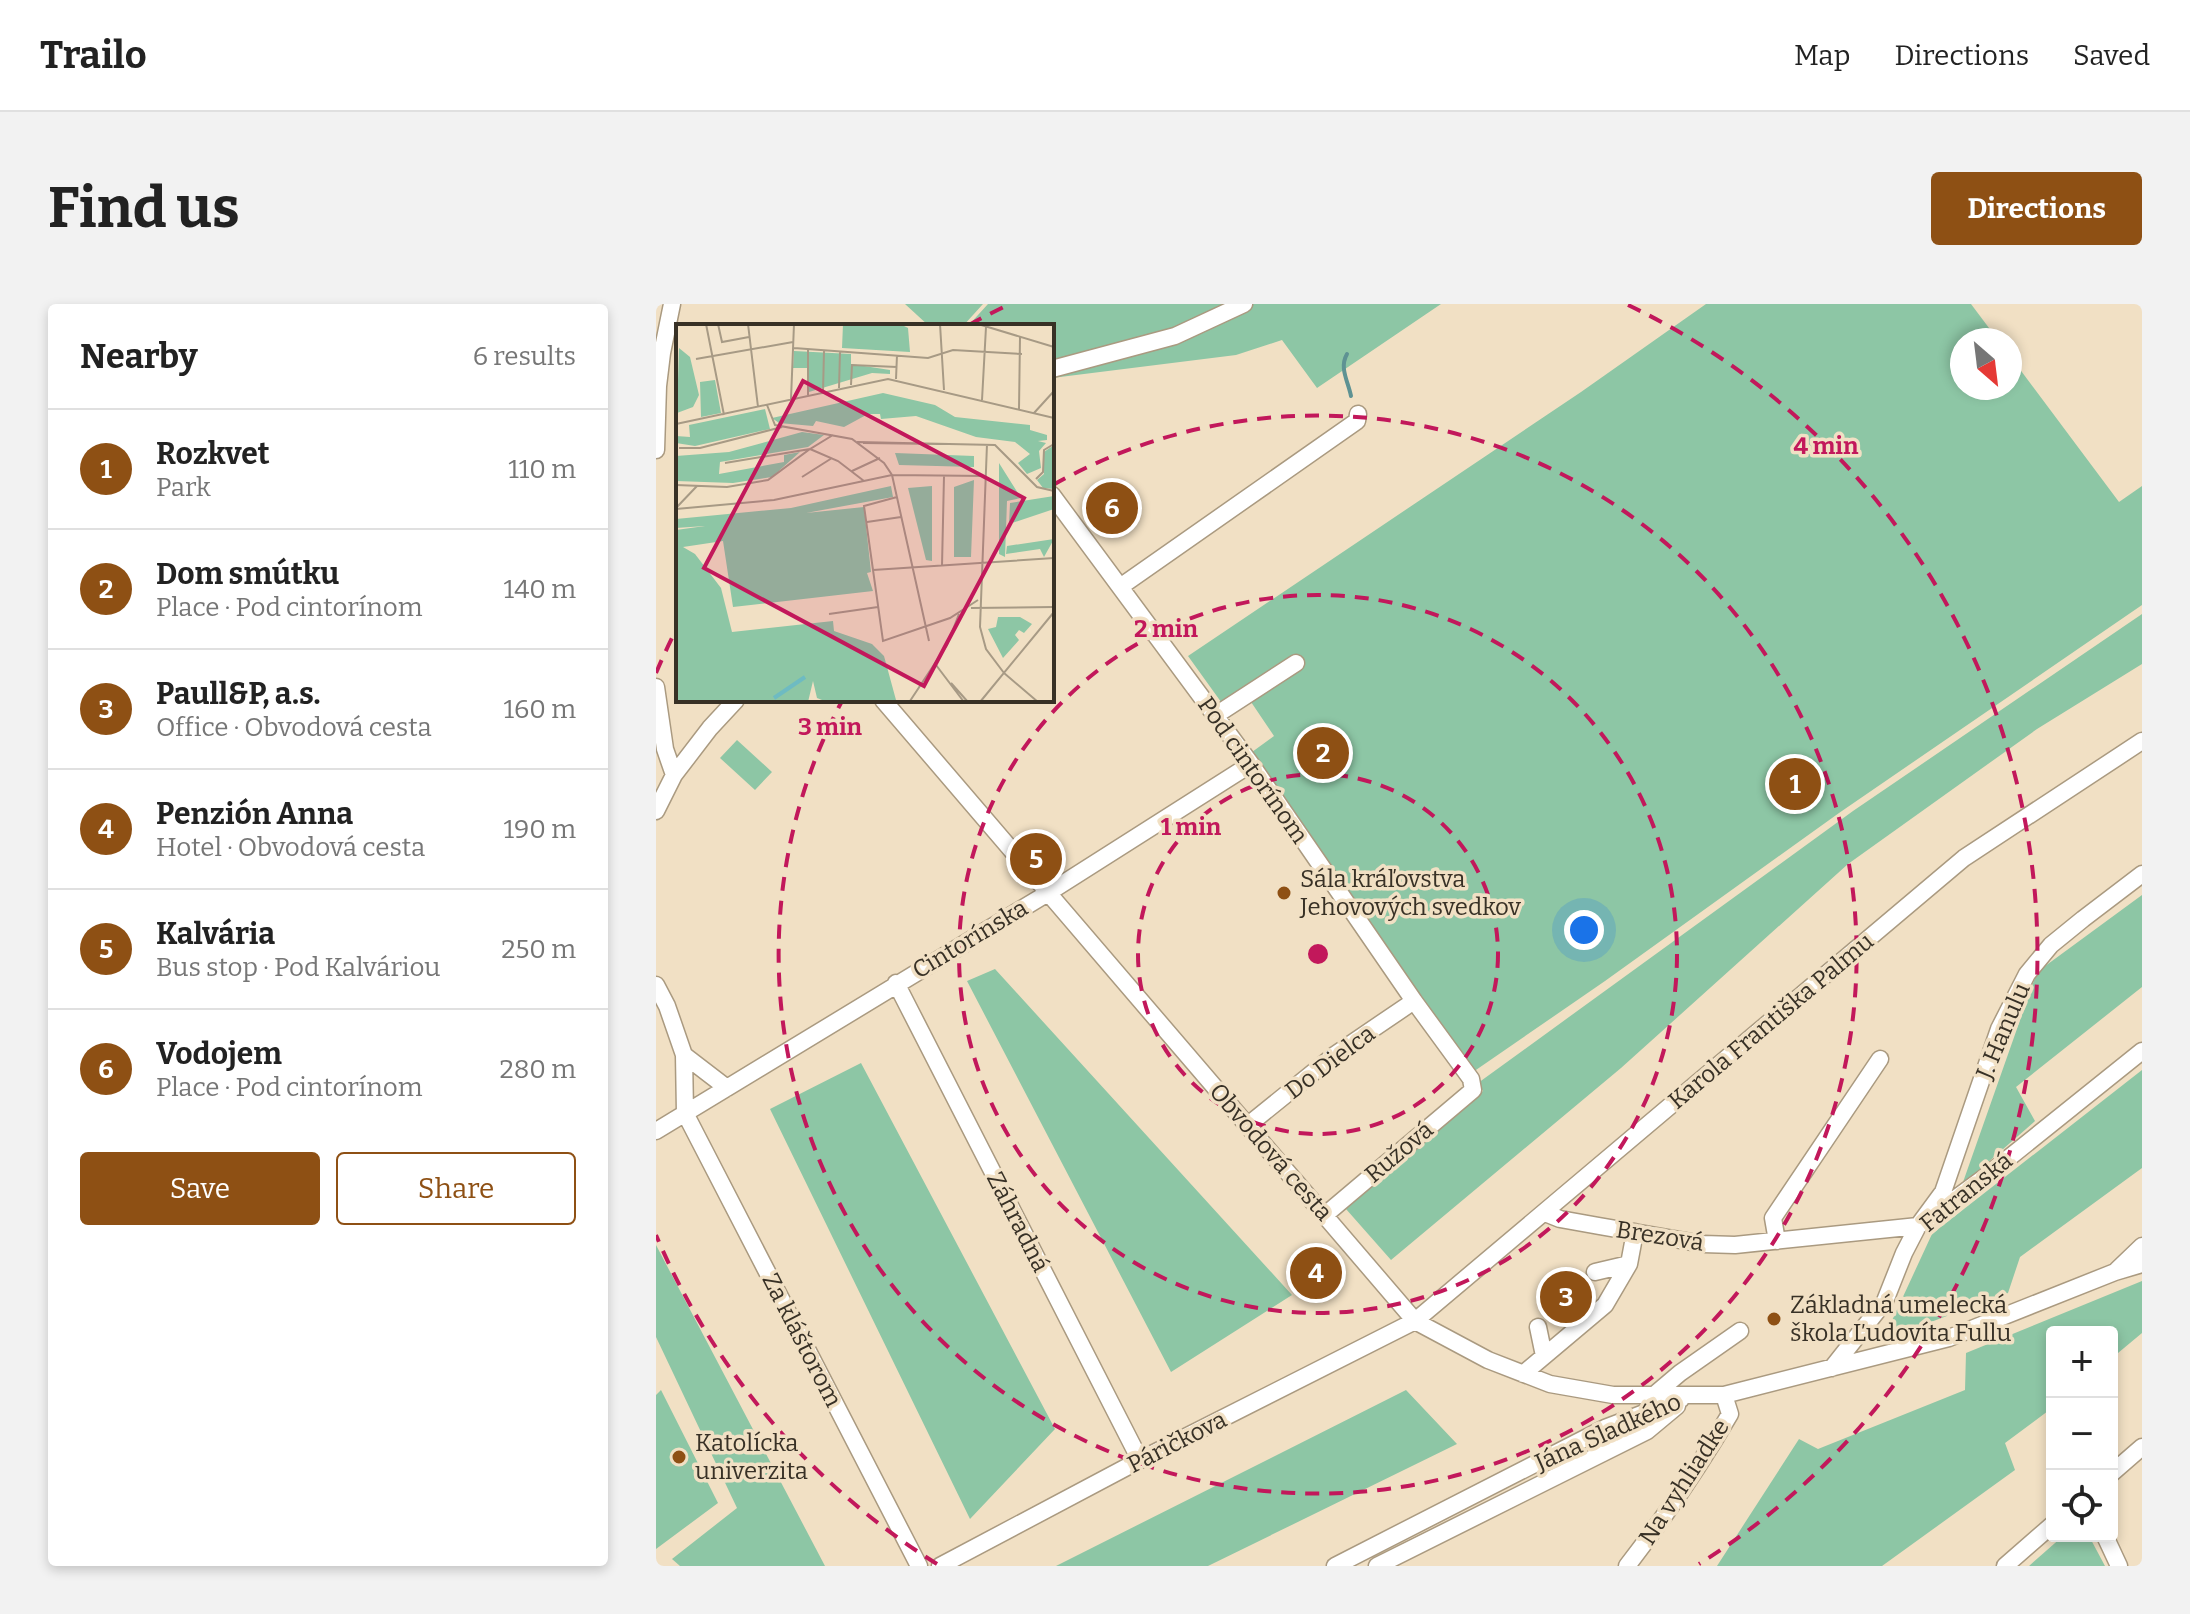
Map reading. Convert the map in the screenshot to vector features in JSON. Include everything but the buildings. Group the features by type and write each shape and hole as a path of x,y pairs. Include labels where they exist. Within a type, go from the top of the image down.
{"street":[{"path":"656,447 659,375 672,304"},
{"path":"1054,368 1175,336 1244,304"},
{"path":"1120,587 1357,421 1358,414"},
{"name":"Pod cintorínom","path":"1054,498 1251,764 1471,1079 1473,1090"},
{"path":"1216,715 1296,663"},
{"path":"656,687 665,749 674,775"},
{"path":"656,811 674,775 734,702"},
{"name":"Obvodová cesta","path":"885,702 1415,1321 1488,1360 1550,1384 1613,1395 1724,1395 1949,1338 2142,1264"},
{"name":"Karola Františka Palmu","path":"1415,1321 1964,858 2142,741"},
{"name":"Cintorínska","path":"656,1131 1048,893 1251,764"},
{"name":"J. Hanulu","path":"1918,1226 1943,1192 1999,1029 2027,974 2051,945 2142,874"},
{"name":"Záhradná","path":"896,983 1140,1460"},
{"path":"656,985 667,1006 684,1055 685,1113"},
{"name":"Do Dielca","path":"1247,1126 1336,1054 1414,1001"},
{"name":"Fatranská","path":"1832,1368 1885,1301 1918,1226 1985,1177 2142,1051"},
{"path":"684,1055 727,1088"},
{"path":"1777,1241 1773,1218 1880,1059"},
{"name":"Ružová","path":"1325,1215 1473,1090"},
{"name":"Za kláštorom","path":"685,1113 919,1566"},
{"name":"Brezová","path":"1545,1213 1560,1219 1703,1244 1735,1245 1918,1226"},
{"path":"1523,1374 1605,1305 1629,1264 1635,1232"},
{"path":"2115,1272 2142,1246"},
{"path":"1595,1272 1629,1264"},
{"name":"Páričkova","path":"940,1566 1140,1460 1415,1321"},
{"path":"1538,1327 1544,1356"},
{"path":"1654,1395 1740,1331"},
{"name":"Jána Sladkého","path":"1335,1566 1605,1428 1690,1395"},
{"name":"Jána Sladkého","path":"1377,1566 1647,1431 1690,1395"},
{"name":"Na vyhliadke","path":"1627,1566 1708,1452 1730,1414 1724,1395"},
{"path":"2115,1470 2142,1447"},
{"path":"2009,1565 2046,1531"},
{"path":"2108,1542 2119,1566"}],"green space":[{"path":"905,304 983,304 965,324 927,324"},
{"path":"988,304 1441,304 1317,388 1282,340 1236,355 1054,378 1054,324 970,324"},
{"path":"1706,304 1971,304 1989,328 1950,328 1950,400 2022,400 2022,372 2119,502 2142,486 2142,605 1839,813 1473,1072 1252,752 1274,736 1249,699 1229,713 1188,656 1581,392"},
{"path":"2142,614 2142,664 2037,729 1848,864 1621,1068 1391,1260 1346,1209 1483,1091 1478,1083 1853,811"},
{"path":"737,740 772,772 755,790 720,758"},
{"path":"2142,895 2142,987 2016,1087 2035,1121 1962,1185 2037,972"},
{"path":"995,969 1292,1295 1171,1372 967,981"},
{"path":"861,1063 1055,1429 970,1519 770,1109"},
{"path":"2142,1070 2142,1168 2020,1257 2008,1293 1883,1340 1932,1234"},
{"path":"656,1245 825,1566 680,1566 672,1559 737,1508 656,1337"},
{"path":"2142,1281 2142,1333 2118,1353 2118,1326 2046,1326 2046,1412 2005,1443 2015,1470 1882,1566 1717,1566 1799,1439 1818,1449 1965,1390 1966,1353"},
{"name":"Katolícka univerzita","path":"661,1390 718,1503 656,1549 656,1395"},
{"path":"1406,1390 1457,1444 1208,1566 1056,1566"},
{"path":"2056,1542 2092,1542 2105,1566 2029,1566"}],"waterway":[{"path":"1347,354 1344,369 1351,396"}],"place":[{"name":"Vodojem","path":"1112,508"},
{"name":"Dom smútku","path":"1323,753"},
{"name":"Rozkvet","path":"1795,784"},
{"name":"Kalvária","path":"1036,859"},
{"name":"Sála kráľovstva Jehovových svedkov","path":"1284,893"},
{"name":"Penzión Anna","path":"1316,1273"},
{"name":"Paull&P, a.s.","path":"1566,1297"},
{"name":"Základná umelecká škola Ľudovíta Fullu","path":"1774,1319"},
{"name":"Katolícka univerzita","path":"679,1457"}]}
